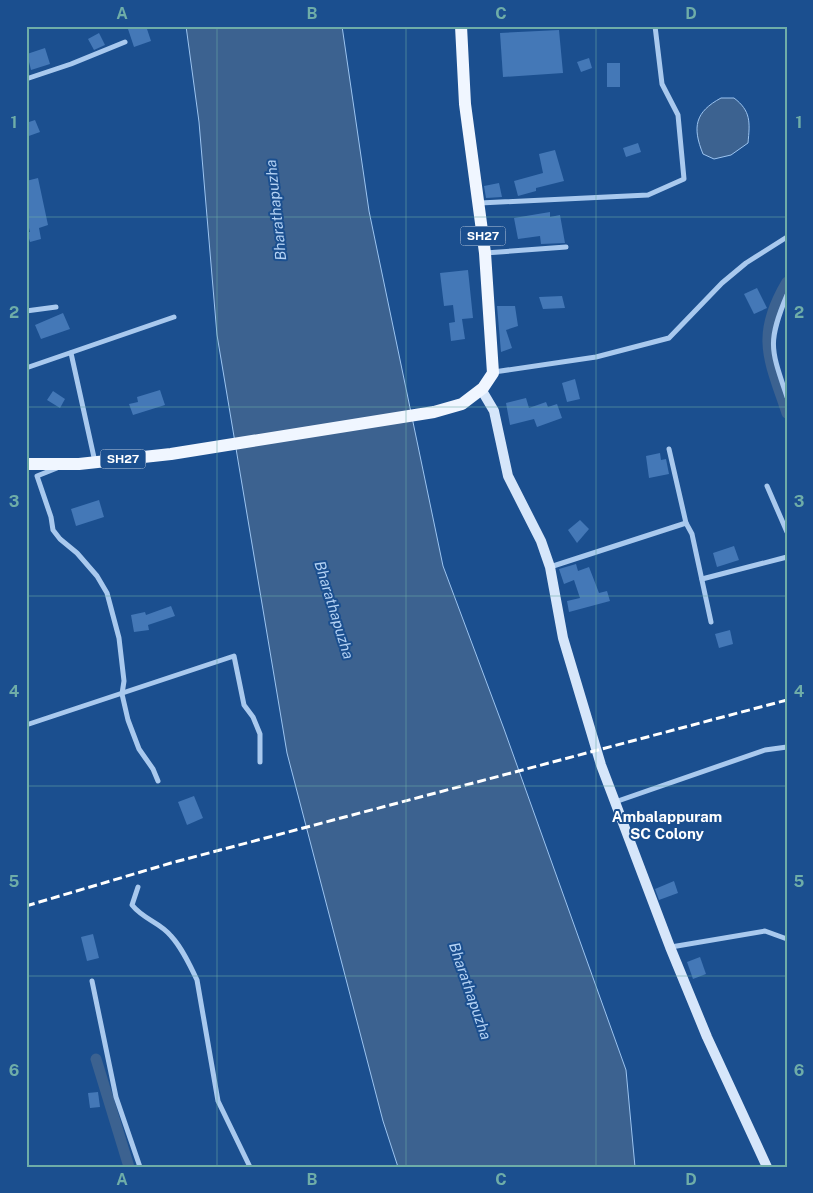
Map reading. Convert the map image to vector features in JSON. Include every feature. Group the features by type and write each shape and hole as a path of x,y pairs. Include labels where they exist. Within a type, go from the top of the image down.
{"main road":[{"name":"SH27","path":"26,464 96,463 434,412 462,404 481,389 492,373 485,253 465,104 461,26"}],"street":[{"path":"479,203 648,195 684,178 678,115 662,84 655,26"},
{"path":"26,79 71,64 125,42"},
{"path":"492,373 538,364 596,357 637,348 669,338 722,283 746,263 787,236"},
{"path":"485,253 566,247"},
{"path":"787,295 775,323 772,341 774,360 787,397"},
{"path":"26,311 56,306"},
{"path":"26,368 174,317"},
{"path":"71,353 96,463"},
{"path":"481,389 494,411 508,476 541,541 550,567 563,638 601,765 670,947 707,1037 767,1167"},
{"path":"669,449 686,523 692,534 711,622"},
{"path":"67,464 37,476 51,517 53,530 60,540 77,553 107,593 119,638 124,681 122,694 139,749 153,769 158,781"},
{"path":"767,486 787,532"},
{"path":"550,567 686,523"},
{"path":"702,579 787,556"},
{"path":"26,725 234,656 244,705 253,717 260,734 260,762"},
{"path":"615,802 765,750 787,747"},
{"path":"138,887 132,905 140,916 154,922 171,935 188,961 197,980 218,1101 250,1167"},
{"path":"670,947 765,931 787,939"},
{"path":"92,981 116,1097 140,1167"}],"water":[{"name":"Bharathapuzha","path":"186,26 342,26 369,211 443,566 504,729 626,1070 635,1167 398,1167 383,1121 287,753 217,335 199,122"},
{"path":"721,98 734,98 744,108 749,123 748,143 731,155 714,159 703,154 697,128 701,115 712,103"}],"building":[{"path":"127,26 146,26 151,41 134,47"},
{"path":"559,30 563,73 503,77 500,33"},
{"path":"99,33 105,45 94,50 88,39"},
{"path":"45,48 50,64 31,70 27,54"},
{"path":"589,58 592,68 581,72 577,62"},
{"path":"607,63 620,63 620,87 607,87"},
{"path":"35,120 40,132 26,137 26,123"},
{"path":"638,143 641,152 626,157 623,148"},
{"path":"555,150 564,181 536,188 536,191 518,196 514,181 543,173 539,154"},
{"path":"38,178 48,225 39,228 41,239 30,242 27,232 30,232 26,216 28,216 26,181"},
{"path":"499,183 502,197 486,198 484,186"},
{"path":"550,212 550,217 560,215 565,243 541,244 540,236 518,239 514,218"},
{"path":"468,270 473,318 462,319 465,339 451,341 449,323 455,322 453,305 444,306 440,273"},
{"path":"757,288 767,308 754,314 744,294"},
{"path":"562,296 565,308 543,309 539,297"},
{"path":"497,306 515,306 518,326 506,330 512,348 501,352"},
{"path":"63,313 70,329 41,339 35,325"},
{"path":"575,379 580,399 567,402 562,383"},
{"path":"160,390 165,405 133,415 129,404 138,402 137,397"},
{"path":"53,391 65,399 60,408 47,400"},
{"path":"526,398 529,408 546,402 548,407 557,404 562,418 537,427 534,419 510,425 506,403"},
{"path":"660,453 661,460 666,459 669,474 649,478 646,456"},
{"path":"99,500 104,517 76,526 71,509"},
{"path":"580,520 589,529 577,543 568,530"},
{"path":"734,546 739,560 717,567 713,553"},
{"path":"576,564 578,571 589,567 599,593 607,591 610,601 569,612 567,601 580,598 574,580 564,584 559,569"},
{"path":"171,606 175,616 148,625 149,630 134,632 131,615 145,612 146,615"},
{"path":"730,630 733,644 719,648 715,634"},
{"path":"194,796 203,818 187,825 178,802"},
{"path":"674,881 678,893 659,900 655,889"},
{"path":"93,934 99,958 87,961 81,937"},
{"path":"700,957 706,974 693,979 687,962"},
{"path":"98,1092 100,1107 90,1108 88,1093"}],"waterway":[{"path":"787,282 777,301 768,333 768,348 771,362 787,413"},
{"path":"96,1059 129,1167"}],"railway":[{"path":"26,906 171,863 787,700"}],"district":[{"name":"Ambalappuram SC Colony","path":"667,826"}]}
